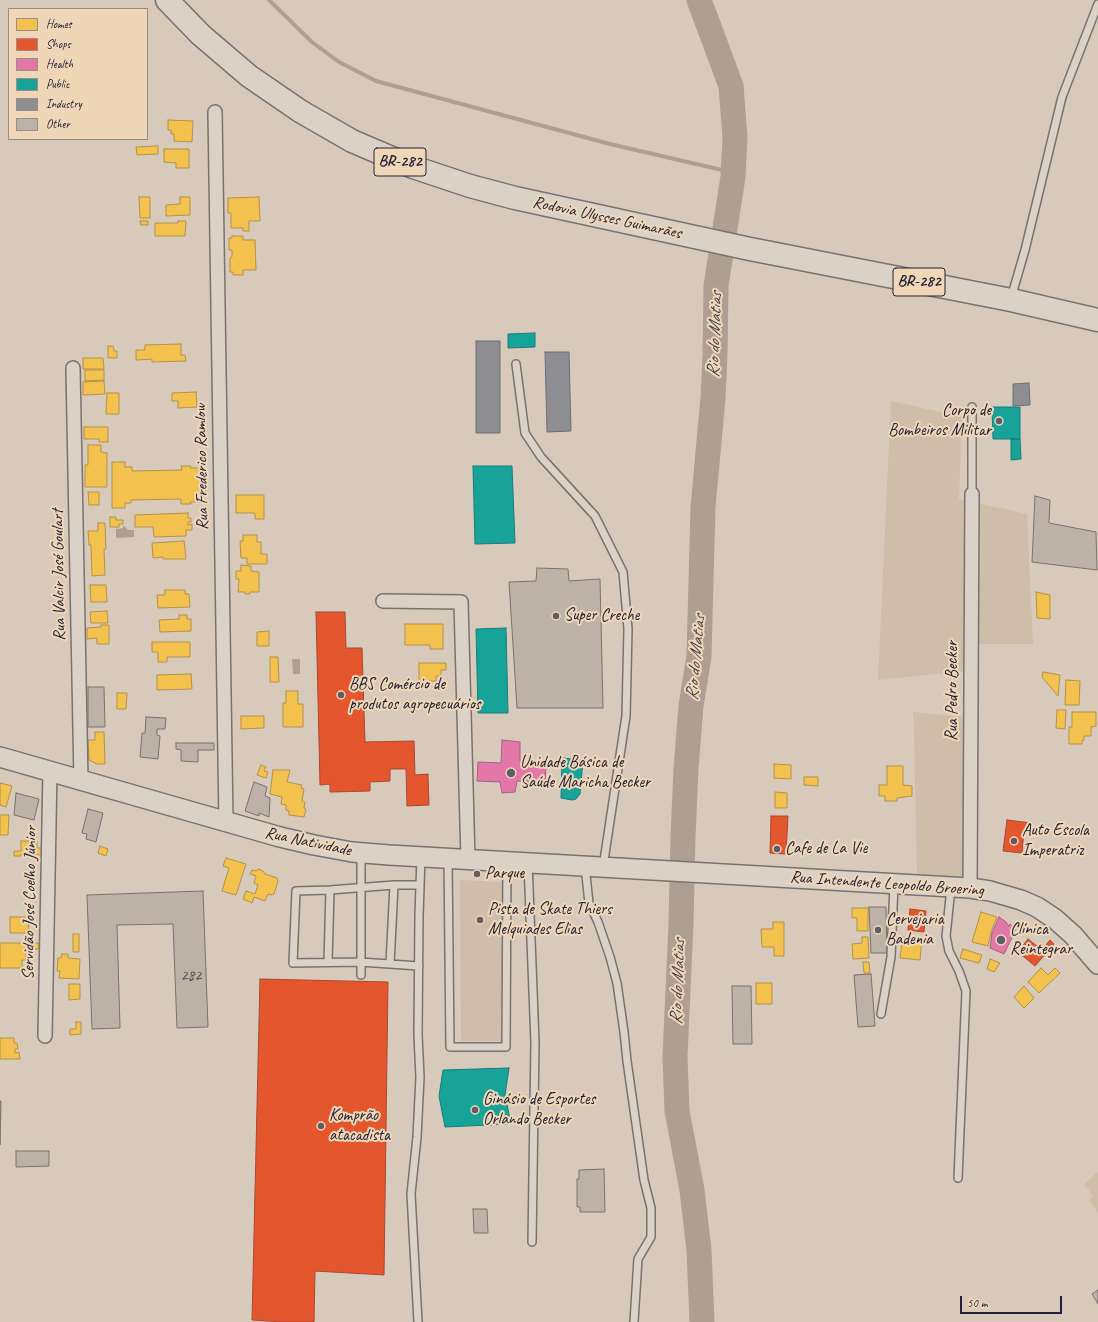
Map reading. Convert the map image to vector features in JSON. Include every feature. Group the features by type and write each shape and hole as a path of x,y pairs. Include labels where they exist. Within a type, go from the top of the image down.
{"highway":[{"name":"Rodovia Ulysses Guimarães","path":"167,0 200,35 248,76 300,111 352,141 413,167 470,186 515,198 750,249 1011,300 1098,320"}],"main road":[{"name":"Rua Natividade","path":"0,757 226,822 314,845 361,853 626,868"},
{"name":"Rua Intendente Leopoldo Broering","path":"626,868 960,887 1006,895 1037,907 1055,919 1073,935 1098,964"}],"street":[{"name":"Rua Frederico Ramlow","path":"215,112 226,822"},
{"name":"Rua Valcir José Goulart","path":"73,368 81,781"},
{"name":"Rua Pedro Becker","path":"960,887 972,494"},
{"path":"383,601 461,602 468,860"},
{"name":"Servidão José Coelho Júnior","path":"46,1036 50,771"}],"lane":[{"path":"1011,300 1025,250 1062,97 1098,4"},
{"path":"516,364 525,433 542,457 595,516 623,572 628,629 626,716 603,867"},
{"path":"972,407 972,494"},
{"path":"360,975 361,853"},
{"path":"418,1322 411,1194 417,1137 420,1077 418,1035 419,885 421,857"},
{"path":"448,858 450,1047 506,1046 507,862"},
{"path":"528,863 535,1042 532,1242"},
{"path":"585,866 589,903 598,922 617,983 644,1180 651,1208 651,1238 638,1259 634,1322"},
{"path":"881,1014 891,957 894,884"},
{"path":"419,885 394,885 296,891 293,963 360,962 419,966"},
{"path":"390,964 394,885"},
{"path":"958,1178 966,991 949,951 946,936 960,887"},
{"path":"328,962 330,890"}],"shaded area":[{"path":"891,401 962,417 959,499 1027,514 1033,644 964,644 964,671 878,680"},
{"path":"123,525 128,530 134,530 134,537 116,538 116,529 123,528"},
{"path":"292,659 300,659 300,674 293,674"},
{"path":"913,712 965,717 965,877 917,874"},
{"path":"460,880 503,882 501,1041 461,1041"},
{"path":"1098,1172 1098,1213 1089,1200 1093,1196 1084,1184"}],"building: Homes":[{"path":"168,120 193,121 192,142 174,141 174,134 171,134 171,130 168,130"},
{"path":"158,146 158,154 137,155 136,147"},
{"path":"164,149 189,149 189,168 176,168 176,163 164,162"},
{"path":"139,197 150,197 150,218 140,218"},
{"path":"180,197 190,197 190,215 166,216 166,205 180,204"},
{"path":"259,197 260,221 249,221 249,231 243,231 243,228 231,228 231,213 228,213 228,198"},
{"path":"140,221 148,221 148,225 141,225"},
{"path":"178,221 186,221 185,236 155,236 155,223 178,223"},
{"path":"232,236 243,236 243,240 255,240 256,270 243,270 243,275 233,275 233,272 230,272 230,258 232,257 232,250 229,250 229,238 232,238"},
{"path":"181,344 181,355 185,355 186,361 152,362 152,359 136,360 136,350 145,350 145,345"},
{"path":"108,346 113,346 114,351 117,351 117,358 108,358"},
{"path":"83,358 103,358 104,369 83,369"},
{"path":"85,370 104,370 104,380 85,381"},
{"path":"104,381 105,394 83,395 83,382"},
{"path":"196,392 197,407 178,408 178,401 172,401 172,393"},
{"path":"107,393 119,393 119,414 106,414"},
{"path":"84,427 108,427 108,442 99,442 99,439 84,439"},
{"path":"88,445 101,445 101,452 107,453 107,487 85,487 85,465 88,465"},
{"path":"112,462 125,462 125,467 132,467 132,471 182,470 181,466 202,468 202,478 206,478 206,491 203,491 203,502 181,504 181,499 131,500 131,503 125,503 125,508 112,508"},
{"path":"88,492 99,492 99,505 89,505"},
{"path":"236,495 264,495 264,519 255,519 255,513 236,513"},
{"path":"188,513 188,518 191,518 191,522 188,522 188,525 192,524 192,530 186,530 186,536 154,537 153,527 135,527 135,515"},
{"path":"110,517 116,517 116,520 123,520 123,524 119,524 119,527 110,527"},
{"path":"98,523 105,523 105,575 92,576 91,545 89,545 88,531 98,531"},
{"path":"243,535 257,535 257,542 261,542 261,554 267,554 267,564 247,564 247,558 241,558 240,541 243,541"},
{"path":"184,541 186,559 163,559 163,557 153,558 152,543"},
{"path":"241,565 251,566 251,571 259,572 259,592 250,592 250,594 245,594 245,592 238,592 239,579 236,579 236,571 241,571"},
{"path":"90,585 106,585 107,602 91,602"},
{"path":"165,590 185,590 185,594 189,594 190,607 158,608 157,595 165,595"},
{"path":"1036,592 1050,595 1050,619 1037,618"},
{"path":"107,611 108,623 91,623 90,612"},
{"path":"179,615 187,615 187,619 191,619 191,631 160,632 159,620 179,619"},
{"path":"405,624 443,624 443,649 430,649 430,645 405,645"},
{"path":"101,625 109,625 109,644 97,644 97,638 87,639 87,628 101,627"},
{"path":"269,631 269,646 257,646 257,632"},
{"path":"152,642 190,642 190,657 167,657 167,662 158,662 158,652 152,652"},
{"path":"270,657 278,657 279,682 270,682"},
{"path":"419,663 446,663 446,670 441,670 441,676 436,676 436,681 419,681"},
{"path":"1043,672 1060,675 1058,696 1042,677"},
{"path":"191,674 192,689 157,690 157,675"},
{"path":"1066,680 1080,681 1079,705 1065,705"},
{"path":"286,691 298,691 298,704 303,704 303,727 283,727 283,703 286,703"},
{"path":"117,693 127,693 126,709 117,709"},
{"path":"1057,710 1066,710 1065,729 1056,728"},
{"path":"1072,712 1096,712 1096,726 1091,727 1091,736 1084,736 1082,744 1069,744 1069,727 1072,727"},
{"path":"241,716 264,716 264,728 241,729"},
{"path":"95,732 104,732 105,764 97,764 89,760 88,740 95,740"},
{"path":"774,764 791,765 791,779 774,778"},
{"path":"261,765 266,767 264,771 268,772 266,778 257,775"},
{"path":"887,766 903,766 903,785 912,786 912,796 897,798 897,801 885,801 885,796 879,796 879,785 887,785"},
{"path":"273,770 290,770 287,782 302,785 301,788 304,789 302,801 305,802 304,808 306,809 304,817 289,815 289,811 286,810 286,805 281,804 282,797 270,794"},
{"path":"804,777 818,777 818,786 804,785"},
{"path":"0,783 12,786 6,807 0,805"},
{"path":"775,792 787,793 787,808 775,808"},
{"path":"0,815 9,815 8,835 0,835"},
{"path":"21,841 37,841 37,848 46,848 45,855 21,854 21,856 14,856 14,851 21,851"},
{"path":"100,846 108,849 106,856 98,853"},
{"path":"226,858 246,864 236,895 222,891 229,868 223,866"},
{"path":"259,869 265,874 277,878 278,881 274,894 268,894 265,901 254,897 252,903 243,899 246,891 255,894 258,885 254,883 256,876 250,874 252,870 256,871"},
{"path":"852,908 868,908 868,931 857,931 857,918 852,918"},
{"path":"981,912 997,917 991,932 988,946 972,942"},
{"path":"10,917 28,917 29,933 10,933"},
{"path":"773,922 784,922 784,956 774,956 774,947 762,947 761,929 773,929"},
{"path":"73,934 79,934 79,952 73,952"},
{"path":"862,937 868,937 869,958 853,959 852,944 862,943"},
{"path":"903,937 922,939 920,960 900,958"},
{"path":"0,943 39,943 39,949 26,949 26,960 22,960 22,968 0,968"},
{"path":"963,949 982,955 979,963 960,958"},
{"path":"62,954 68,954 68,958 80,959 79,979 59,978 60,971 57,971 58,958 61,958"},
{"path":"990,959 1000,963 994,972 987,969"},
{"path":"863,962 869,962 870,973 864,973"},
{"path":"1041,968 1048,975 1055,968 1060,973 1039,993 1028,982"},
{"path":"756,983 772,983 772,1004 756,1004"},
{"path":"69,984 80,984 80,999 69,1000"},
{"path":"1024,986 1034,998 1024,1008 1014,997"},
{"path":"76,1022 81,1022 81,1034 70,1035 70,1029 76,1029"},
{"path":"0,1038 14,1038 14,1043 17,1043 18,1049 15,1049 15,1053 19,1052 20,1059 0,1059"}],"building: Shops":[{"name":"BBS Comércio de produtos agropecuários","path":"316,612 345,612 346,648 362,648 365,742 414,741 415,775 428,774 429,805 407,806 406,769 390,769 390,781 370,782 370,791 330,792 330,784 320,785"},
{"path":"771,816 788,816 786,854 770,853"},
{"name":"Auto Escola Imperatriz","path":"1007,820 1032,823 1031,832 1024,831 1022,853 1003,851"},
{"path":"910,909 926,911 924,932 908,930"},
{"path":"1028,939 1042,950 1050,940 1054,944 1035,966 1018,952"},
{"name":"Komprão atacadista","path":"260,979 388,982 384,1275 315,1271 314,1322 252,1320"}],"building: Health":[{"name":"Unidade Básica de Saúde Maricha Becker","path":"502,740 520,742 520,762 546,765 545,783 517,781 515,792 502,793 500,782 477,781 478,762 501,763"},
{"name":"Clínica Reintegrar","path":"999,917 1009,926 1010,924 1016,929 1004,954 990,948 992,933"}],"building: Public":[{"path":"535,333 535,347 508,348 508,334"},
{"path":"992,407 1020,407 1020,439 993,439"},
{"path":"1011,439 1020,439 1021,459 1011,460"},
{"path":"473,466 512,466 515,543 475,544"},
{"path":"506,628 508,713 478,713 476,629"},
{"path":"562,758 583,760 580,794 576,799 572,800 561,798"},
{"name":"Ginásio de Esportes Orlando Becker","path":"509,1068 505,1095 511,1124 445,1127 439,1096 443,1070"}],"building: Industry":[{"path":"476,341 500,341 500,433 476,433"},
{"path":"545,352 569,352 571,431 547,432"},
{"path":"1029,383 1030,405 1013,406 1013,384"}],"building: Other":[{"path":"1035,496 1050,500 1049,523 1096,532 1097,570 1032,562"},
{"name":"Super Creche","path":"537,568 568,569 569,581 600,579 603,708 517,708 509,582 536,581"},
{"path":"88,687 104,687 105,727 88,727"},
{"path":"146,717 166,718 165,729 157,729 157,735 160,736 158,759 140,757 142,733 145,733"},
{"path":"176,743 214,743 214,750 198,750 198,762 181,761 181,750 176,749"},
{"path":"254,782 267,787 265,796 270,798 269,817 259,813 259,816 245,811"},
{"path":"16,793 39,799 34,820 14,815"},
{"path":"88,809 103,813 96,842 86,839 87,834 82,833"},
{"path":"203,891 208,1027 177,1028 173,924 117,925 120,1028 92,1029 87,895"},
{"name":"Cervejaria Badenia","path":"869,907 886,907 887,953 871,953"},
{"path":"871,974 875,1026 858,1027 854,975"},
{"path":"732,986 751,986 752,1044 733,1044"},
{"path":"0,1101 1,1101 0,1145"},
{"path":"16,1151 49,1151 49,1166 16,1167"},
{"path":"604,1169 605,1212 580,1212 580,1207 577,1207 577,1179 579,1179 579,1170"},
{"path":"473,1209 487,1209 488,1233 474,1233"},
{"path":"1098,1290 1098,1304 1092,1294"}],"waterway":[{"path":"269,0 312,42 339,62 376,81 610,144 722,170 733,177"},
{"name":"Rio do Matias","path":"699,0 731,86 735,137 733,177 716,286 713,398 703,507 699,656 691,706 686,768 675,1057 677,1111 692,1190 699,1250 702,1322"}],"place":[{"name":"Corpo de Bombeiros Militar","path":"999,421"},
{"name":"Super Creche","path":"556,616"},
{"name":"BBS Comércio de produtos agropecuários","path":"341,695"},
{"name":"Unidade Básica de Saúde Maricha Becker","path":"511,773"},
{"name":"Auto Escola Imperatriz","path":"1014,841"},
{"name":"Cafe de La Vie","path":"777,849"},
{"name":"Parque","path":"477,874"},
{"name":"Pista de Skate Thiers Melquiades Elias","path":"480,920"},
{"name":"Cervejaria Badenia","path":"878,930"},
{"name":"Clínica Reintegrar","path":"1001,940"},
{"name":"Ginásio de Esportes Orlando Becker","path":"475,1110"},
{"name":"Komprão atacadista","path":"321,1126"}]}
